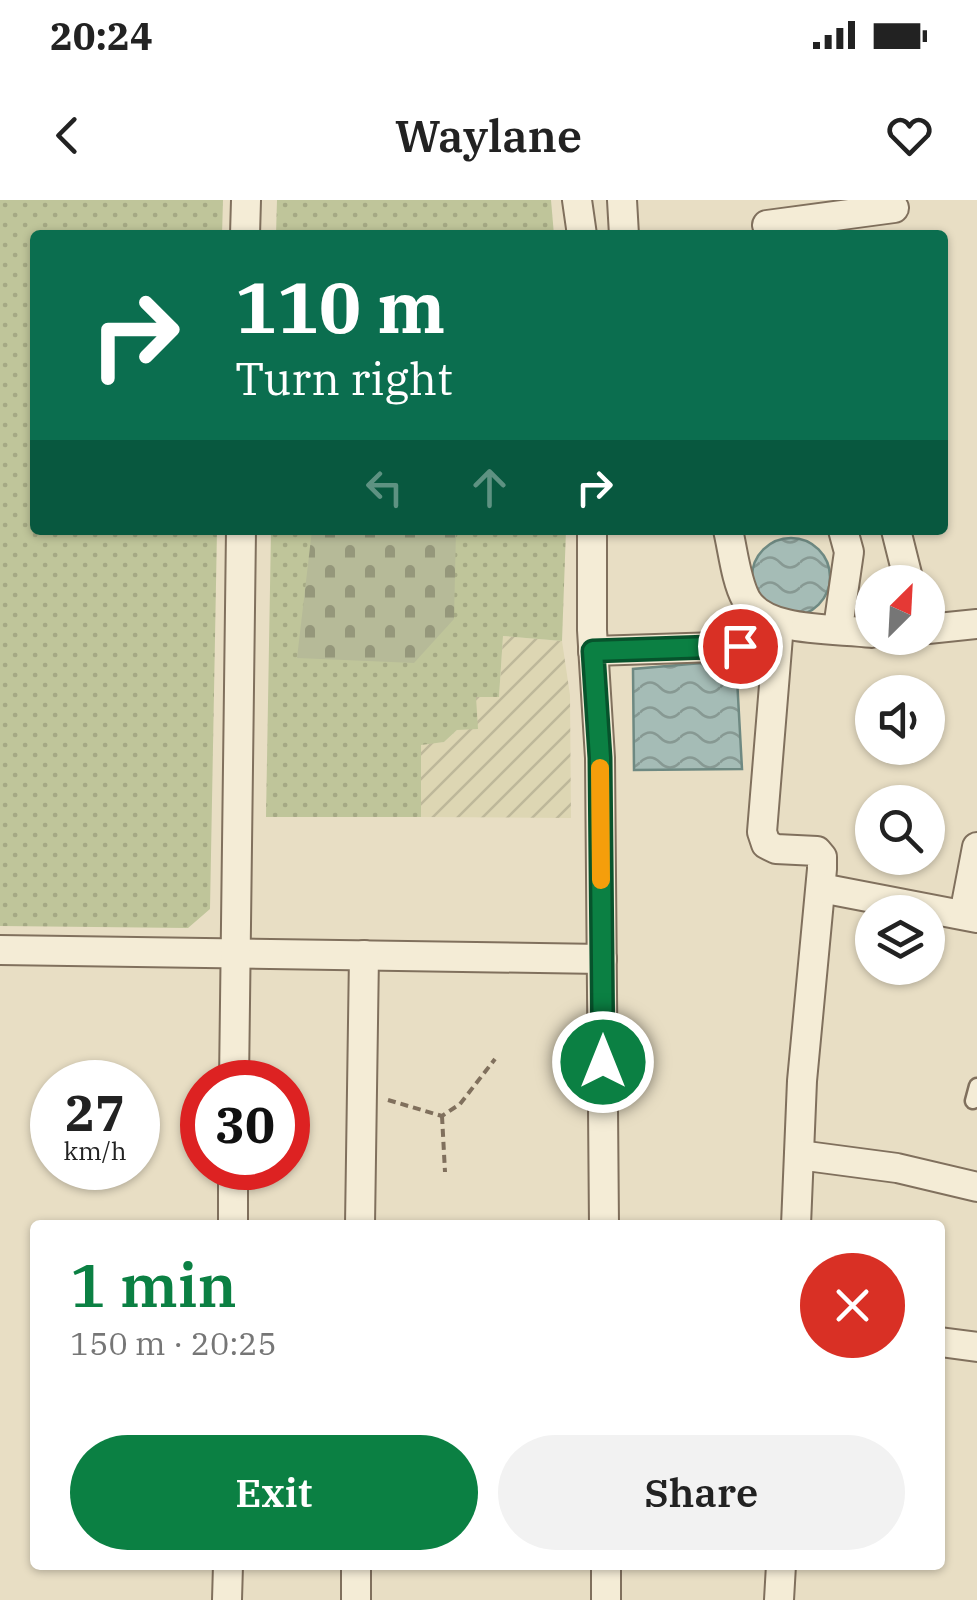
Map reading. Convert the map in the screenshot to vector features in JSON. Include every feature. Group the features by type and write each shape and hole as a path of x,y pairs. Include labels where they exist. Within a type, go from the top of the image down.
{"street":[{"path":"246,200 246,230"},
{"path":"577,200 581,230"},
{"path":"622,200 624,230"},
{"path":"765,220 894,208"},
{"path":"234,1060 241,535"},
{"path":"592,535 593,651 600,758 604,1220"},
{"path":"729,535 746,599 778,635 762,832 766,844 776,849 816,851 822,857 804,1062 796,1220"},
{"path":"838,628 849,552 844,535"},
{"path":"897,535 905,565"},
{"path":"945,627 977,624"},
{"path":"593,651 838,628 855,630"},
{"path":"821,888 970,917 977,847"},
{"path":"0,950 602,958"},
{"path":"360,1220 364,955"},
{"path":"799,1155 897,1168 977,1187"},
{"path":"233,1220 234,1190"},
{"path":"945,1343 977,1347"},
{"path":"227,1600 228,1570"},
{"path":"356,1570 356,1600"},
{"path":"606,1570 606,1600"},
{"path":"779,1600 781,1570"}],"path":[{"path":"442,1116 472,1092 496,1059"},
{"path":"376,1099 442,1116"},
{"path":"442,1116 444,1172"}],"shaded area":[{"path":"503,636 562,641 570,695 571,818 421,817 421,744 444,742 457,730 476,697 499,697"}],"green space":[{"path":"0,200 223,200 222,230 30,230 30,535 217,535 210,909 188,928 0,926"},
{"path":"277,200 551,200 554,230 276,230"},
{"path":"271,535 566,535 562,641 503,636 499,697 476,697 478,729 457,730 444,742 421,745 421,817 266,817"},
{"path":"311,535 456,535 454,619 414,663 297,658"}],"water":[{"path":"791,538 819,549 830,577 819,605 791,616 763,605 752,577 763,549"},
{"path":"736,660 742,769 634,770 633,669"}],"slow traffic":[{"path":"600,768 601,880"}],"route":[{"path":"603,1062 600,758 593,651 740,646"}]}
